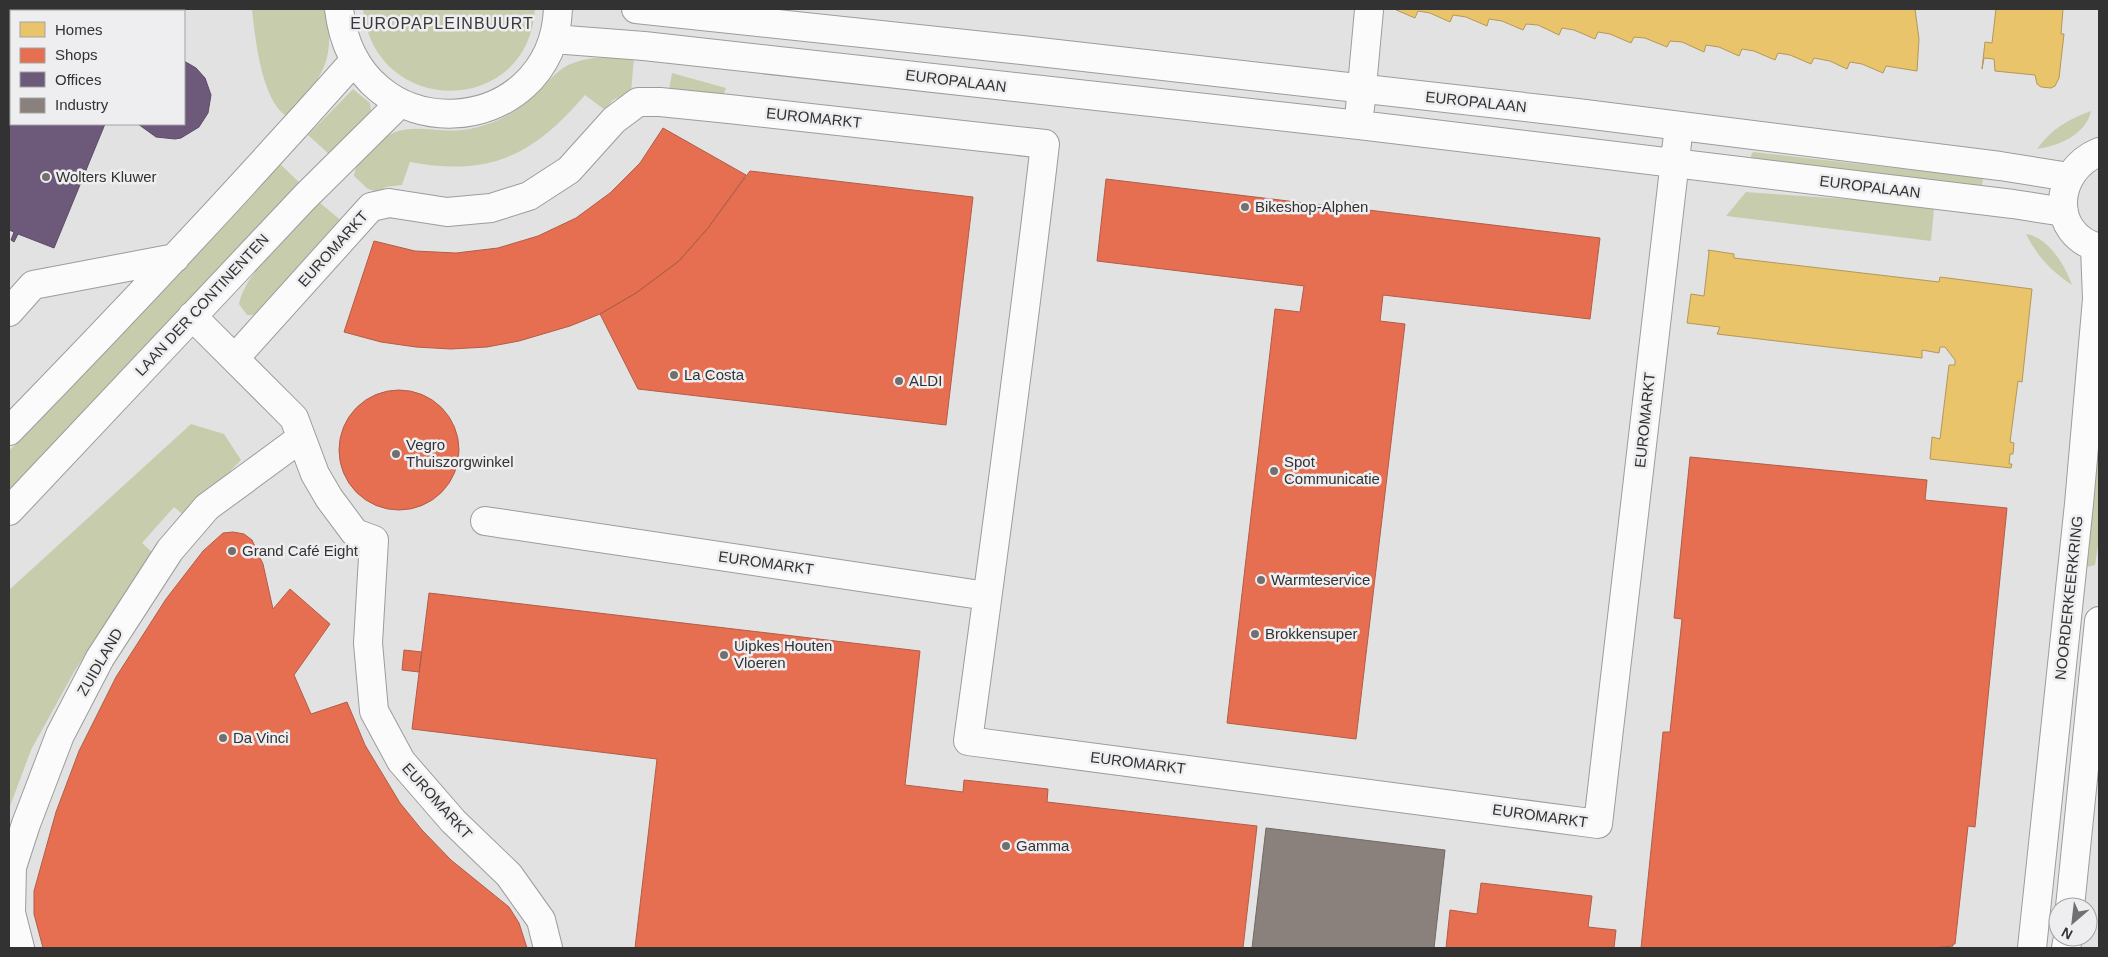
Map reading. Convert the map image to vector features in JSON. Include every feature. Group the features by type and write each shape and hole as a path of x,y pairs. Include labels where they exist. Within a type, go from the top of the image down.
{"street":[{"path":"339,9 341,27 354,61 374,85 400,103 418,110 455,114 473,112 491,106 508,97 535,72 553,39 558,9"},
{"name":"EUROPALAAN","path":"636,9 1012,49 1577,113 2069,177"},
{"path":"1359,125 1369,10"},
{"name":"EUROPALAAN","path":"553,39 644,46 1359,125 2013,204 2064,212"},
{"path":"9,431 123,315 264,163 354,61"},
{"name":"EUROMARKT","path":"235,358 371,207 389,203 446,212 491,208 530,196 570,170 614,120 638,102 729,108 1045,144 1026,309 968,741 1598,824 1674,164"},
{"name":"LAAN DER CONTINENTEN","path":"9,511 331,170 400,103"},
{"path":"1674,164 1679,126"},
{"path":"2097,247 2075,234 2064,212 2063,195 2069,177 2079,164 2099,152"},
{"name":"NOORDERKEERKRING","path":"2032,948 2079,504 2096,299 2097,247"},
{"path":"9,312 33,285 175,258"},
{"name":"EUROMARKT","path":"192,316 294,418 315,474 341,516 355,533 374,540 368,643 374,711 401,761 453,821 509,874 540,920 548,948"},
{"name":"ZUIDLAND","path":"20,948 11,913 12,867 26,824 60,735 100,658 170,550 207,506 301,438"},
{"name":"EUROMARKT","path":"485,521 988,596"},
{"path":"2071,897 2099,621"}],"green space":[{"path":"252,9 326,9 329,41 326,61 318,79 288,117 271,98 266,83 261,67"},
{"path":"363,9 535,9 526,45 507,70 480,86 450,91 420,86 394,70 373,45"},
{"path":"594,58 634,58 631,92 613,100 605,110 585,95 547,133 528,147 508,157 487,163 464,166 438,166 410,162 402,185 386,187 378,192 368,189 354,176 357,166 367,153 380,141 393,133 418,129 458,130 491,123 523,105 567,66"},
{"path":"672,73 726,88 723,96 669,90"},
{"path":"353,89 370,103 371,111 330,155 308,135"},
{"path":"2091,111 2083,127 2070,138 2054,145 2037,149 2048,136 2061,126"},
{"path":"1753,152 1983,178 1981,194 1752,160 1751,155"},
{"path":"280,164 300,183 9,490 9,451"},
{"path":"1746,192 1859,200 1934,209 1931,241 1726,216"},
{"path":"319,202 344,223 263,308 253,315 247,315 239,304 243,291 251,278 273,250"},
{"path":"2026,234 2041,240 2055,253 2072,285 2045,263"},
{"path":"2099,391 2099,540 2095,565 2087,567 2084,563"},
{"path":"191,424 224,434 241,460 186,517 174,507 142,543 155,555 132,583 74,672 31,750 9,809 9,590"}],"building: Homes":[{"path":"1394,9 1915,9 1919,39 1917,71 1886,66 1883,73 1862,64 1850,62 1847,69 1830,61 1814,58 1811,64 1790,55 1778,53 1775,60 1754,51 1742,49 1739,56 1719,47 1706,45 1704,52 1682,42 1670,41 1667,47 1645,38 1634,37 1631,43 1610,34 1598,32 1595,39 1574,30 1562,28 1559,35 1538,25 1526,24 1523,30 1502,21 1489,19 1487,26 1466,17 1453,15 1450,22 1430,13 1418,11 1415,18"},
{"path":"1996,9 2063,9 2061,34 2064,34 2059,78 2055,86 2051,88 2041,87 2037,84 2035,75 1995,71 1994,59 1984,58 1982,69 1985,42 1992,43"},
{"path":"1708,250 1734,254 1734,258 1939,282 1940,277 2032,289 2022,382 2018,381 2010,442 2014,443 2013,454 2010,454 2009,464 2012,464 2011,468 1930,459 1932,437 1940,439 1949,365 1955,365 1955,360 1945,347 1940,347 1939,353 1922,350 1922,358 1717,334 1720,327 1687,323 1691,294 1704,296"}],"building: Shops":[{"path":"663,128 746,175 708,228 679,261 636,293 600,314 570,326 519,341 487,347 451,349 416,347 381,342 344,332 374,241 415,251 456,253 498,248 538,236 576,218 610,193 640,163"},
{"path":"750,171 973,197 946,425 638,389 600,314 636,293 679,261 708,228"},
{"path":"1106,179 1346,208 1347,205 1354,202 1360,209 1600,238 1590,319 1383,295 1380,321 1405,324 1356,739 1227,723 1275,309 1300,312 1304,286 1097,261"},
{"path":"399,390 411,391 422,395 432,400 441,408 449,417 454,427 458,438 458,462 454,473 449,483 441,492 432,500 422,505 411,509 399,510 387,509 376,505 366,500 357,492 349,483 344,473 340,462 339,450 340,438 344,427 349,417 357,408 366,400 376,395 387,391"},
{"path":"1690,457 1927,480 1925,500 2007,508 1975,827 1968,826 1955,944 1953,946 1933,948 1641,948 1663,732 1670,732 1682,619 1674,618"},
{"name":"Da Vinci","path":"223,533 244,534 252,540 263,564 273,609 290,589 330,624 294,675 311,714 347,702 365,745 400,803 422,830 451,860 509,907 519,923 527,948 43,948 34,914 34,891 56,812 79,751 116,677 166,599 203,551"},
{"path":"429,593 920,651 905,785 963,792 964,780 1048,789 1047,802 1257,826 1243,948 635,948 657,759 412,729"},
{"path":"404,650 422,652 419,672 402,670"},
{"path":"1481,883 1592,896 1588,927 1616,930 1614,948 1446,948 1450,910 1477,914"}],"building: Offices":[{"name":"Wolters Kluwer","path":"9,9 25,9 28,10 10,10 10,125 105,125 54,248 18,234 14,242 11,240 14,232 9,230"},
{"path":"108,9 110,10 60,10"},
{"name":"Wolters Kluwer","path":"185,62 196,68 205,78 211,95 208,113 199,127 181,138 156,137 139,125 185,125"}],"building: Industry":[{"path":"1266,828 1445,850 1434,948 1252,948"}],"place":[{"name":"Wolters Kluwer","path":"46,177"},
{"name":"Bikeshop-Alphen","path":"1245,207"},
{"name":"La Costa","path":"674,375"},
{"name":"ALDI","path":"899,381"},
{"name":"Vegro Thuiszorgwinkel","path":"396,454"},
{"name":"Spot Communicatie","path":"1274,471"},
{"name":"Grand Café Eight","path":"232,551"},
{"name":"Warmteservice","path":"1261,580"},
{"name":"Brokkensuper","path":"1255,634"},
{"name":"Uipkes Houten Vloeren","path":"724,655"},
{"name":"Da Vinci","path":"223,738"},
{"name":"Gamma","path":"1006,846"}],"district":[{"name":"EUROPAPLEINBUURT","path":"442,23"}]}
